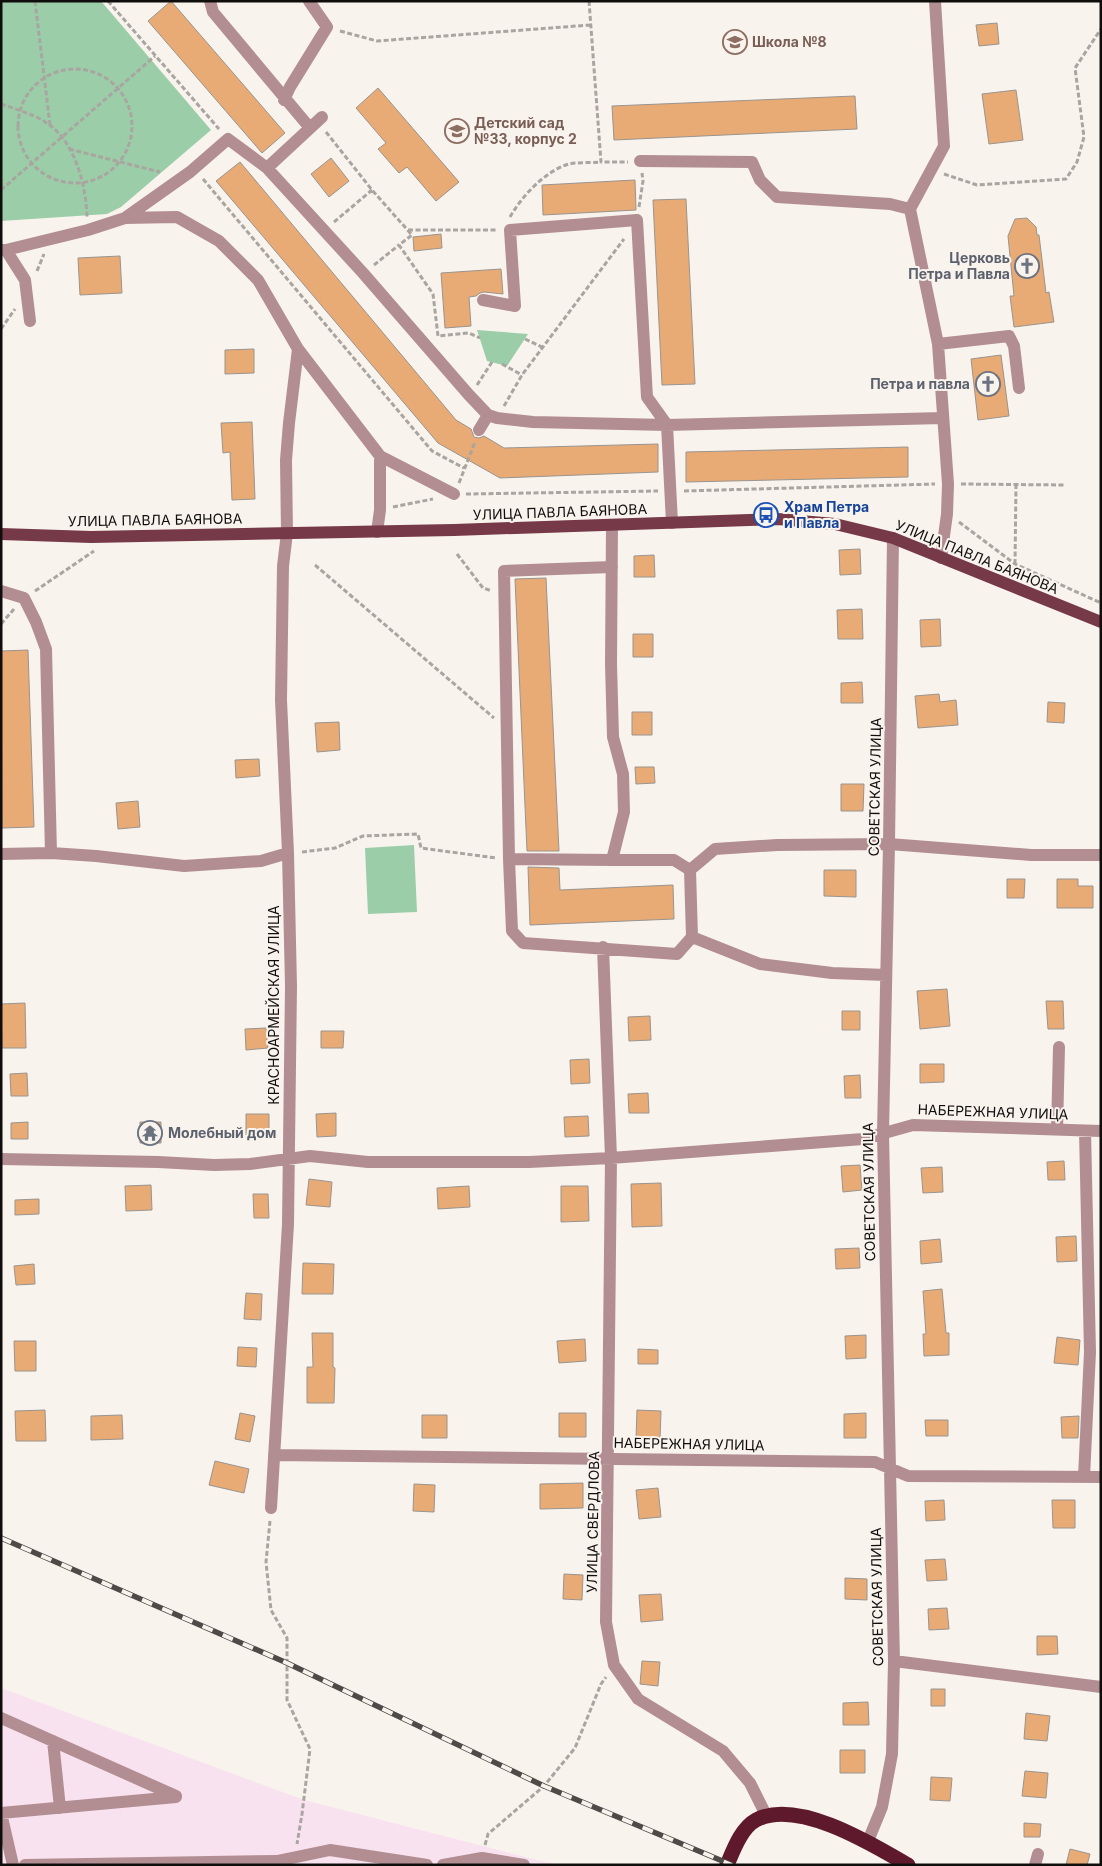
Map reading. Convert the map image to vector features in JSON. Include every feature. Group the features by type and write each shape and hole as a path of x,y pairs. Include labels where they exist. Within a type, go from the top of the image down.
{"highway":[{"path":"727,1865 745,1830 755,1820 784,1813 802,1816 868,1841 908,1865"}],"main road":[{"name":"УЛИЦА ПАВЛА БАЯНОВА","path":"1,534 90,537 377,532 778,519 835,524 893,538 1101,622"}],"street":[{"path":"210,1 213,12 284,100 316,122 267,168"},
{"path":"284,100 327,27 309,1"},
{"path":"935,1 944,146 910,209 938,344 948,484 947,514 941,558"},
{"path":"30,321 25,280 4,250 88,230 125,218 194,168 228,139 267,168 363,273 469,396 488,415 497,418 533,422 667,425 943,418"},
{"path":"640,161 752,162 760,180 776,197 890,204 910,209"},
{"path":"125,218 177,218 219,241 258,280 298,349 380,456 454,494"},
{"path":"483,300 515,306 506,230 637,220 647,397 667,425 672,523"},
{"path":"938,344 1009,336 1014,346 1019,388"},
{"name":"КРАСНОАРМЕЙСКАЯ УЛИЦА","path":"271,1508 288,1224 291,986 288,853 281,700 283,566 287,533 286,460 298,349"},
{"path":"479,430 488,415"},
{"path":"377,532 380,510 380,456"},
{"path":"612,525 613,737 623,774 624,812 612,860"},
{"name":"СОВЕТСКАЯ УЛИЦА","path":"868,1841 882,1806 892,1754 894,1661 883,1133 893,538"},
{"path":"612,567 504,570 508,860 512,931 523,943 603,947 677,954 692,937 690,870"},
{"path":"1,591 24,598 36,622 46,649 51,853"},
{"path":"690,870 715,849 777,845 889,844 1031,855 1101,854"},
{"path":"1,854 51,853 184,866 261,861 288,853"},
{"path":"508,860 674,860 690,870"},
{"path":"692,937 760,964 832,973 886,975"},
{"name":"УЛИЦА СВЕРДЛОВА","path":"603,947 611,1158 606,1622 614,1665 638,1699 723,1751 750,1782 767,1817"},
{"path":"1057,1130 1059,1048"},
{"name":"НАБЕРЕЖНАЯ УЛИЦА","path":"1,1159 158,1162 214,1166 250,1164 310,1156 368,1162 529,1162 611,1158 863,1139 913,1124 1085,1131 1101,1130"},
{"path":"1084,1477 1090,1352 1085,1131"},
{"name":"НАБЕРЕЖНАЯ УЛИЦА","path":"274,1455 876,1462 908,1476 1101,1477"},
{"path":"894,1661 1101,1687"},
{"path":"1,1718 176,1796 1,1813 13,1865"},
{"path":"52,1741 60,1808"},
{"path":"25,1865 277,1861 330,1850 427,1865"},
{"path":"443,1865 482,1858 524,1865"}],"path":[{"path":"35,1 50,125"},
{"path":"108,1 228,139"},
{"path":"327,27 377,41 590,25"},
{"path":"931,170 977,185 1066,179 1077,162 1084,137 1075,68 1101,29"},
{"path":"1,190 155,56"},
{"path":"83,69 102,76 118,88 128,105 132,125 130,145 120,162 103,177 82,184 63,183 45,176 31,164 21,148 17,129 19,110 28,92 44,78 62,70 83,69"},
{"path":"1,104 19,110 50,125 62,137 77,166 86,206 88,230"},
{"path":"316,122 412,235 363,273"},
{"path":"69,149 160,172"},
{"path":"407,230 506,230 526,195 550,174 569,164 600,162"},
{"path":"194,168 432,451 464,468 479,430"},
{"path":"324,230 372,190"},
{"path":"399,245 434,294 438,336 469,333 480,338"},
{"path":"525,339 544,348"},
{"path":"469,396 492,362"},
{"path":"502,364 522,375"},
{"path":"948,484 1064,484"},
{"path":"1015,564 1016,484"},
{"path":"947,514 1015,564 1101,604"},
{"path":"1,624 24,598 94,551"},
{"path":"457,554 483,588 504,596"},
{"path":"315,565 507,730"},
{"path":"288,853 335,848 363,836 418,834 421,848 508,860"},
{"path":"271,1508 266,1562 271,1610 287,1638 288,1700 310,1749 302,1814 294,1857"},
{"path":"482,1858 488,1834 544,1786 574,1748 601,1684 614,1665"}],"shaded area":[{"path":"1,1688 304,1800 557,1865 1,1865"}],"green space":[{"path":"1,1 101,1 211,130 121,207 107,214 1,221"},
{"path":"477,330 528,334 507,366 487,361"},
{"path":"414,845 417,912 368,914 365,848"}],"building":[{"path":"171,1 285,133 262,153 148,21"},
{"path":"997,23 999,44 979,46 976,25"},
{"path":"378,88 459,182 436,201 407,167 399,173 378,149 386,143 356,108"},
{"path":"1016,90 1023,140 989,144 982,94"},
{"path":"855,96 857,129 614,140 612,106"},
{"path":"331,158 349,181 329,197 311,174"},
{"path":"240,162 456,420 471,429 474,437 484,436 504,448 658,444 658,472 500,478 438,443 216,181"},
{"path":"635,180 636,210 543,215 542,185"},
{"path":"686,199 695,384 662,385 653,200"},
{"name":"Церковь Петра и Павла","path":"1027,218 1036,227 1037,235 1039,235 1046,293 1049,292 1054,322 1014,327 1010,296 1014,296 1008,236 1015,219"},
{"path":"441,234 442,248 414,251 413,237"},
{"path":"120,256 122,293 80,295 78,258"},
{"path":"501,269 503,294 484,292 469,297 471,326 445,328 441,273"},
{"path":"254,349 254,373 225,374 225,350"},
{"path":"1001,355 1009,416 978,420 971,359"},
{"path":"252,422 255,499 232,500 230,452 223,453 221,423"},
{"path":"908,447 908,477 686,482 686,452"},
{"path":"860,549 861,574 840,575 839,550"},
{"path":"654,555 655,577 634,577 634,556"},
{"path":"546,578 559,851 527,851 515,579"},
{"path":"862,609 863,639 838,639 837,610"},
{"path":"940,619 941,646 921,647 920,620"},
{"path":"633,634 653,634 653,657 633,657"},
{"path":"28,650 34,827 2,828 1,651"},
{"path":"862,682 863,703 841,703 841,683"},
{"path":"939,694 940,702 956,700 958,725 918,728 915,696"},
{"path":"1048,702 1065,703 1064,723 1047,722"},
{"path":"632,712 652,712 652,735 632,735"},
{"path":"339,722 340,750 317,752 315,723"},
{"path":"259,759 260,776 236,778 235,760"},
{"path":"635,767 654,767 655,783 636,784"},
{"path":"841,784 864,784 863,811 841,811"},
{"path":"138,801 140,827 118,829 116,803"},
{"path":"528,867 559,868 560,890 673,885 674,919 530,925"},
{"path":"824,870 856,870 856,897 824,896"},
{"path":"1007,879 1025,879 1024,898 1007,898"},
{"path":"1057,879 1078,879 1078,886 1093,886 1093,908 1057,908"},
{"path":"947,989 950,1026 920,1029 917,991"},
{"path":"1046,1001 1063,1001 1064,1029 1048,1029"},
{"path":"25,1003 26,1048 2,1048 1,1004"},
{"path":"842,1011 860,1011 860,1030 842,1030"},
{"path":"650,1016 651,1040 629,1041 628,1017"},
{"path":"266,1028 268,1048 246,1050 245,1029"},
{"path":"321,1031 344,1031 343,1048 321,1048"},
{"path":"589,1059 590,1083 571,1084 570,1060"},
{"path":"920,1064 944,1064 944,1082 920,1083"},
{"path":"27,1073 28,1096 11,1096 10,1074"},
{"path":"860,1075 861,1098 845,1098 844,1076"},
{"path":"648,1093 649,1113 629,1113 628,1094"},
{"path":"336,1113 336,1136 317,1137 316,1114"},
{"path":"246,1114 269,1114 269,1135 246,1135"},
{"path":"588,1116 589,1136 565,1137 564,1117"},
{"path":"28,1122 28,1139 11,1139 11,1123"},
{"name":"Молебный дом","path":"140,1122 161,1122 161,1143 140,1143"},
{"path":"1064,1161 1065,1180 1048,1180 1047,1162"},
{"path":"860,1165 862,1190 843,1192 841,1166"},
{"path":"942,1167 943,1192 923,1193 921,1168"},
{"path":"309,1179 332,1182 330,1207 306,1205"},
{"path":"661,1183 662,1226 632,1227 631,1184"},
{"path":"151,1185 152,1210 126,1211 125,1186"},
{"path":"469,1186 470,1207 438,1209 437,1188"},
{"path":"561,1186 588,1186 589,1221 561,1222"},
{"path":"253,1194 268,1194 269,1218 254,1218"},
{"path":"39,1199 39,1214 15,1215 15,1200"},
{"path":"1076,1236 1077,1261 1057,1262 1056,1237"},
{"path":"940,1239 942,1262 921,1264 920,1241"},
{"path":"859,1248 860,1268 836,1269 835,1249"},
{"path":"303,1263 334,1264 333,1294 302,1294"},
{"path":"34,1264 35,1284 16,1285 14,1266"},
{"path":"942,1289 946,1333 949,1333 949,1355 924,1356 923,1334 926,1334 923,1291"},
{"path":"246,1293 262,1294 261,1320 244,1319"},
{"path":"312,1333 333,1333 334,1403 307,1403 307,1367 313,1367"},
{"path":"866,1335 866,1358 846,1359 845,1336"},
{"path":"1057,1337 1080,1340 1078,1365 1054,1363"},
{"path":"585,1339 586,1361 559,1363 557,1341"},
{"path":"14,1341 36,1341 36,1371 15,1371"},
{"path":"238,1347 257,1348 256,1367 237,1366"},
{"path":"638,1349 658,1350 658,1364 638,1364"},
{"path":"45,1410 46,1441 16,1441 15,1411"},
{"path":"637,1410 661,1411 660,1440 636,1439"},
{"path":"240,1413 255,1416 250,1442 235,1439"},
{"path":"559,1413 586,1413 586,1437 559,1437"},
{"path":"866,1413 866,1438 844,1438 844,1414"},
{"path":"122,1415 123,1439 91,1440 91,1416"},
{"path":"422,1415 447,1415 447,1438 422,1438"},
{"path":"1079,1416 1078,1438 1062,1438 1061,1417"},
{"path":"925,1420 948,1420 948,1436 926,1436"},
{"path":"215,1461 249,1469 244,1493 209,1485"},
{"path":"583,1483 583,1508 540,1509 540,1484"},
{"path":"414,1484 435,1485 434,1512 413,1511"},
{"path":"658,1488 661,1517 639,1519 636,1490"},
{"path":"944,1500 945,1520 926,1521 925,1501"},
{"path":"1052,1500 1075,1500 1075,1528 1053,1528"},
{"path":"945,1559 947,1580 927,1581 925,1560"},
{"path":"564,1574 583,1575 582,1600 563,1599"},
{"path":"845,1578 867,1579 867,1600 845,1599"},
{"path":"661,1594 663,1620 641,1622 639,1595"},
{"path":"947,1608 949,1629 929,1630 928,1609"},
{"path":"1037,1636 1057,1636 1058,1654 1037,1655"},
{"path":"642,1661 660,1662 658,1686 640,1684"},
{"path":"931,1689 945,1689 945,1706 931,1706"},
{"path":"868,1702 869,1725 843,1725 843,1703"},
{"path":"1026,1713 1050,1716 1047,1741 1024,1739"},
{"path":"840,1750 865,1750 865,1773 840,1773"},
{"path":"1025,1771 1048,1773 1046,1798 1022,1796"},
{"path":"931,1777 952,1778 950,1801 930,1800"},
{"path":"1024,1823 1041,1824 1040,1837 1024,1837"},
{"path":"1070,1849 1090,1854 1087,1865 1066,1865"}],"railway":[{"path":"1,1538 287,1663 544,1786 732,1865"}],"place":[{"name":"Школа №8","path":"735,42"},
{"name":"Детский сад №33, корпус 2","path":"457,131"},
{"name":"Церковь Петра и Павла","path":"1027,266"},
{"name":"Петра и павла","path":"988,384"},
{"name":"Храм Петра и Павла","path":"766,515"},
{"name":"Молебный дом","path":"150,1133"}]}
